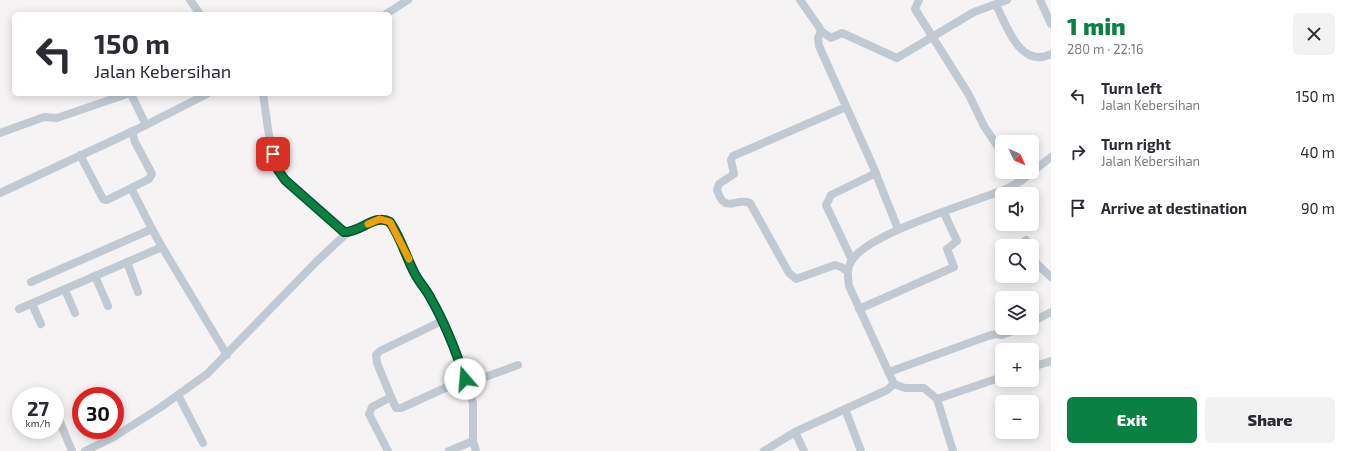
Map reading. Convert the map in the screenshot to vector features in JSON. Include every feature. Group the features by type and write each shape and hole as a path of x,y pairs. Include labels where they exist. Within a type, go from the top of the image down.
{"street":[{"path":"190,0 199,12"},
{"path":"389,12 408,0"},
{"path":"800,0 821,31 831,38 844,34 896,58 974,12 1007,0"},
{"path":"919,0 915,9 969,94 984,126 995,142"},
{"path":"1040,0 1051,24"},
{"path":"996,5 1018,47 1024,53 1039,58 1051,54"},
{"path":"821,31 818,38 819,46 876,173 898,229"},
{"path":"0,134 44,117 57,118 121,96"},
{"path":"132,96 146,125"},
{"path":"0,193 146,125 203,96"},
{"path":"263,96 273,154 278,170 285,180 344,232 348,232"},
{"path":"846,107 733,156 731,160 734,174 719,184 717,190 722,200 727,204 750,203 789,273 796,279 835,265 847,271"},
{"path":"80,155 103,199 107,200 149,179 152,175 135,142 132,131"},
{"path":"953,451 937,398 924,388 905,388 894,384 849,286 847,271 852,260 861,249 898,229 1006,190 1021,181 1051,157"},
{"path":"852,260 826,205 827,201 831,195 876,173"},
{"path":"131,188 162,247 227,355"},
{"path":"859,309 953,268 947,249 957,241 944,213"},
{"path":"85,451 114,437 207,374 316,262 348,232 380,219 390,222 396,230 415,275 430,296 455,348 473,403 473,441 476,451"},
{"path":"31,282 152,229"},
{"path":"19,309 162,247"},
{"path":"127,262 138,292"},
{"path":"1039,266 1051,276"},
{"path":"96,276 108,306"},
{"path":"65,290 75,313"},
{"path":"32,304 41,324"},
{"path":"1039,318 1051,312"},
{"path":"442,321 380,351 376,355 376,363 397,409 466,381 518,365"},
{"path":"889,372 988,336 997,335"},
{"path":"1039,365 1051,361"},
{"path":"937,398 995,379"},
{"path":"764,451 795,432 887,390 894,384"},
{"path":"178,395 203,444"},
{"path":"388,451 369,411 372,407 391,397"},
{"path":"845,409 861,451"},
{"path":"64,432 72,451"},
{"path":"795,432 804,451"},
{"path":"449,451 473,441"}],"slow traffic":[{"path":"368,224 380,219 388,220 396,230 409,259"}],"route":[{"path":"273,154 278,170 285,180 344,232 354,231 380,219 388,220 390,222 396,230 415,275 430,296 455,348 465,379"}]}
